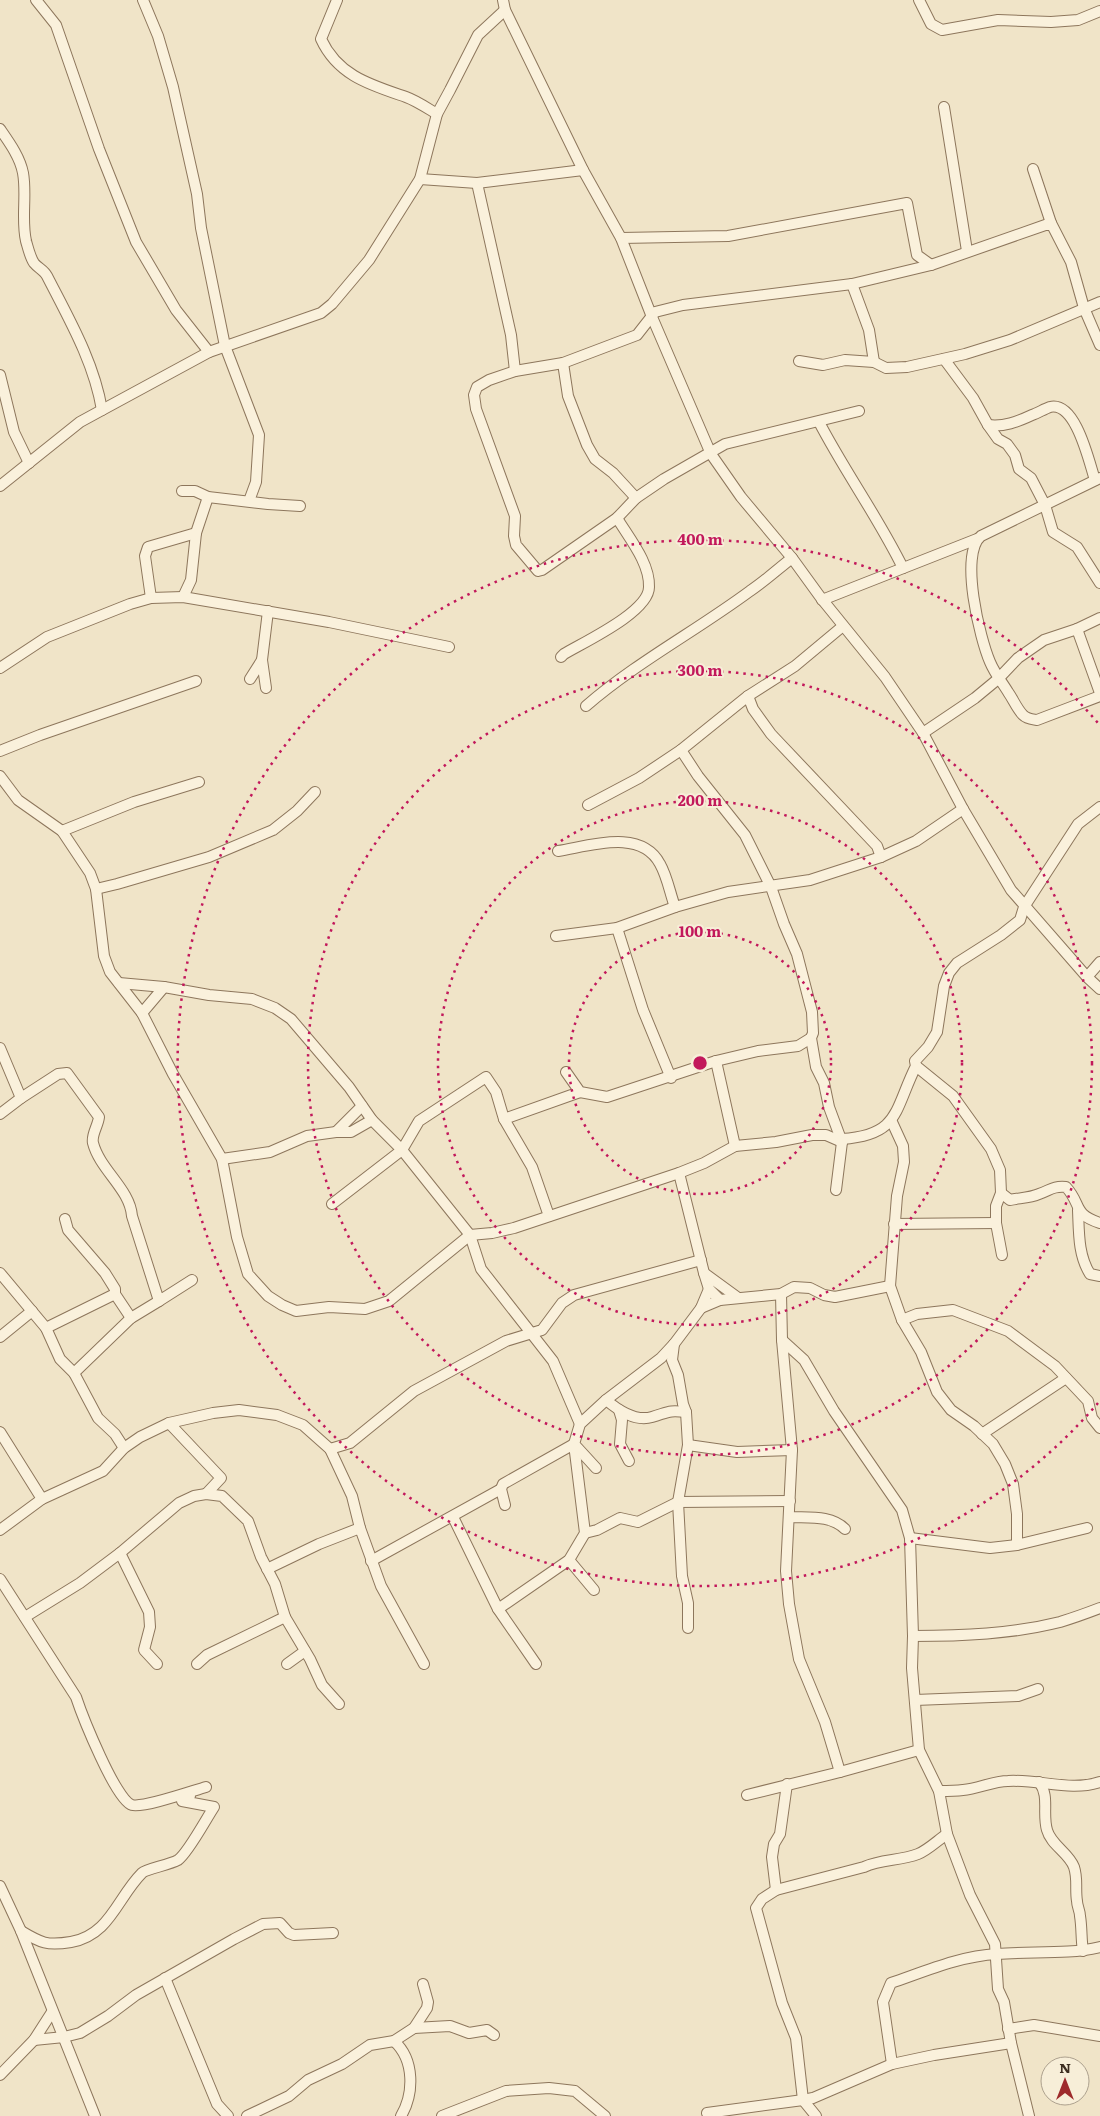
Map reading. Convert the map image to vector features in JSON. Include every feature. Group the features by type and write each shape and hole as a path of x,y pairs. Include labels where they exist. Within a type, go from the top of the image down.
{"street":[{"path":"36,0 56,25 99,149 136,242 176,310 209,352"},
{"path":"143,0 158,36 173,87 197,194 201,228 225,346 259,435 256,482 249,500"},
{"path":"337,0 321,40 333,59 359,80 383,91 408,98 438,114"},
{"path":"919,0 932,24 942,30 998,20 1051,22 1078,20 1100,11"},
{"path":"0,486 80,422 102,410 209,352 321,313 328,308 369,260 420,179 438,114 478,34 504,5 583,170 621,238 652,317 711,454 741,497 792,558 822,600 885,677 923,732 994,864 1024,906 1086,977 1100,989"},
{"path":"944,107 967,251"},
{"path":"0,129 20,161 23,174 26,240 30,254 35,264 44,272 74,327 91,366 102,410"},
{"path":"1033,169 1051,223 1071,262 1084,308 1100,345"},
{"path":"420,179 477,183 583,170"},
{"path":"477,183 511,334 515,371"},
{"path":"621,238 728,236 907,203 917,255 931,265"},
{"path":"859,411 725,444 711,454 664,479 636,498 617,518 538,571 516,544 514,536 515,516 476,409 474,395 477,387 515,371 563,363 637,335 655,312 683,305 852,284 931,265 1051,223"},
{"path":"852,284 868,330 874,362"},
{"path":"799,361 823,365 845,360 874,362 886,368 907,367 965,354 1010,340 1100,302"},
{"path":"944,359 973,398 988,426 998,439 1007,444 1015,455 1019,469 1031,478 1045,506 1053,532 1077,547 1100,583"},
{"path":"563,363 568,396 587,445 595,459 614,473 636,498"},
{"path":"0,375 14,432 29,463"},
{"path":"822,600 977,539 1098,479 1076,426 1069,413 1062,409 1050,407 1002,427 988,426"},
{"path":"819,422 837,455 885,532 903,568"},
{"path":"182,491 195,492 208,497 300,506"},
{"path":"183,597 191,580 196,533 208,497"},
{"path":"561,658 564,654 626,618 639,606 649,592 650,585 642,559 617,518"},
{"path":"150,598 145,556 148,547 196,533"},
{"path":"977,539 972,557 972,594 990,662 998,679 1022,714 1028,719 1037,720 1100,694 1077,629"},
{"path":"586,706 642,663 750,591 792,558"},
{"path":"0,668 47,637 150,598 183,597 329,622 449,647"},
{"path":"266,688 262,660 268,611"},
{"path":"923,732 974,698 998,679 1018,658 1044,640 1077,629 1100,618"},
{"path":"588,805 639,778 681,750 748,696 795,666 843,626"},
{"path":"250,679 262,660"},
{"path":"0,751 40,735 196,681"},
{"path":"748,696 753,709 771,734 877,846 881,857"},
{"path":"681,750 698,776 744,835 771,887 797,954 812,1012 813,1033 811,1038 816,1066 824,1083 829,1107 842,1142 836,1190"},
{"path":"0,776 18,800 62,831 90,873 96,889 104,956 110,972 142,1013 173,1074 222,1159 237,1237 248,1274 268,1296 282,1305 296,1311 329,1307 365,1309 389,1300 470,1235 492,1233 679,1173 704,1163 736,1146 776,1142 812,1135 826,1135 842,1142"},
{"path":"62,831 134,802 199,782"},
{"path":"96,889 209,857 273,830 297,811 315,792"},
{"path":"842,1142 842,1139 862,1138 892,1122 916,1066 915,1061 928,1047 936,1032 944,986 949,973 957,963 1001,936 1020,920 1024,906 1078,824 1100,807"},
{"path":"556,936 617,928 675,907 728,892 810,880 881,857 916,841 963,809"},
{"path":"558,851 624,842 642,845 654,854 661,865 675,907"},
{"path":"617,928 643,1010 671,1078"},
{"path":"1086,977 1100,962"},
{"path":"119,983 164,986 209,995 252,999 275,1008 291,1019 350,1087 372,1120 402,1150 470,1235 481,1269 553,1361 580,1424"},
{"path":"142,1013 164,986"},
{"path":"504,1119 580,1092 607,1097 671,1078 716,1061 758,1051 798,1046 811,1038"},
{"path":"0,1048 3,1068 22,1098"},
{"path":"716,1061 736,1146"},
{"path":"916,1066 953,1096 991,1148 1000,1170 1001,1193 996,1206 996,1223 1002,1255"},
{"path":"566,1072 580,1092"},
{"path":"0,1114 58,1074 67,1074 99,1117 98,1128 93,1134 93,1143 105,1168 132,1207 132,1216 160,1301"},
{"path":"332,1204 402,1150 419,1121 486,1077 496,1092 504,1119 532,1167 548,1216"},
{"path":"336,1132 362,1106"},
{"path":"222,1159 270,1152 307,1136 351,1132 372,1120"},
{"path":"892,1122 903,1146 904,1162 896,1196 890,1286 902,1320 921,1352 937,1392 951,1410 993,1444 1004,1464 1013,1484 1017,1514 1017,1545"},
{"path":"679,1173 709,1289 720,1300"},
{"path":"1001,1193 1010,1200 1039,1194 1048,1188 1066,1187 1072,1194 1078,1210 1080,1244 1085,1267 1090,1274 1100,1276"},
{"path":"1078,1210 1087,1219 1100,1223"},
{"path":"65,1219 68,1230 105,1273 115,1289 115,1294 131,1318"},
{"path":"894,1224 996,1223"},
{"path":"330,1449 350,1443 414,1391 506,1341 542,1330 562,1302 574,1295 701,1260"},
{"path":"704,1273 737,1297"},
{"path":"0,1274 46,1328 60,1359 74,1373 98,1418 115,1434 124,1448"},
{"path":"74,1373 131,1318 192,1280"},
{"path":"701,1308 720,1300 737,1297 781,1294 794,1287 810,1288 824,1295 835,1297 890,1286"},
{"path":"498,1609 569,1560 585,1533 574,1444 580,1424 606,1400 661,1358 701,1308 709,1289"},
{"path":"46,1328 115,1294"},
{"path":"781,1294 782,1340 792,1450 786,1571 789,1604 799,1659 825,1722 840,1772"},
{"path":"902,1320 917,1314 953,1310 1008,1331 1055,1366 1088,1401 1092,1418 1100,1428"},
{"path":"0,1337 32,1311"},
{"path":"782,1340 804,1360 834,1411 902,1510 910,1538 912,1668 919,1750 939,1791 947,1834 970,1895 995,1944 998,1989 1004,2002 1008,2030 1029,2116"},
{"path":"674,1344 672,1360 678,1375 686,1412 688,1445 678,1502 682,1576 688,1603 688,1628"},
{"path":"661,1358 672,1360"},
{"path":"982,1434 1066,1378"},
{"path":"606,1400 619,1410 639,1418 651,1418 668,1411 686,1412"},
{"path":"0,1530 42,1499 103,1472 124,1448 140,1437 169,1424 213,1413 239,1410 277,1415 303,1425 330,1449 352,1496 360,1528 381,1586 424,1664"},
{"path":"619,1410 622,1420 620,1444 629,1461"},
{"path":"169,1424 221,1478 206,1494"},
{"path":"0,1432 42,1499"},
{"path":"574,1444 596,1468"},
{"path":"371,1562 453,1517 501,1489 507,1481 574,1444"},
{"path":"688,1445 737,1452 792,1450"},
{"path":"501,1489 505,1505"},
{"path":"25,1617 80,1583 120,1553 179,1503 194,1496 206,1494 222,1496 248,1521 260,1557 275,1584 285,1617 322,1685 339,1704"},
{"path":"585,1533 597,1530 620,1518 638,1522 678,1502 790,1500"},
{"path":"453,1517 498,1609 536,1664"},
{"path":"790,1518 825,1518 838,1522 845,1529"},
{"path":"267,1569 319,1544 360,1528"},
{"path":"910,1538 990,1548 1017,1545 1087,1528"},
{"path":"120,1553 149,1612 150,1627 144,1650 158,1664"},
{"path":"569,1560 594,1590"},
{"path":"0,1579 76,1697 83,1718 111,1778 127,1802 136,1805 176,1797 206,1787 182,1801 214,1807 186,1853 163,1867 143,1872 100,1930 89,1937 51,1945 34,1939 21,1931"},
{"path":"913,1636 952,1636 1010,1632 1060,1622 1100,1608"},
{"path":"197,1664 207,1655 285,1617"},
{"path":"287,1664 305,1651"},
{"path":"916,1700 1018,1696 1038,1689"},
{"path":"747,1795 919,1750"},
{"path":"939,1791 963,1790 1006,1781 1039,1782 1074,1787 1090,1786 1100,1782"},
{"path":"1039,1782 1045,1790 1046,1829 1049,1836 1072,1862 1074,1869 1077,1881 1076,1900 1080,1914 1080,1937 1083,1951"},
{"path":"776,1890 772,1857 774,1844 780,1834 787,1784"},
{"path":"816,2116 803,2100 796,2038 782,2003 756,1908 762,1899 776,1890 874,1863 918,1854 947,1834"},
{"path":"0,1886 21,1931 95,2116"},
{"path":"34,2040 64,2037 80,2033 165,1978 234,1938 263,1924 280,1923 289,1933 294,1935 332,1933"},
{"path":"892,2064 882,2002 891,1983 959,1959 996,1954 1083,1951 1100,1947"},
{"path":"165,1978 217,2104 228,2116"},
{"path":"247,2116 288,2096 308,2080 342,2064 370,2045 394,2042 414,2028 424,2014 428,2002 424,1984"},
{"path":"0,2075 34,2040 52,2012"},
{"path":"424,2014 427,2029"},
{"path":"1008,2030 1034,2025 1100,2036"},
{"path":"414,2028 427,2029 450,2026 467,2033 487,2030 494,2035"},
{"path":"394,2042 400,2046 410,2068 411,2078 406,2107 401,2116"},
{"path":"707,2113 812,2098 892,2064 934,2055 1011,2043"},
{"path":"442,2116 506,2091 534,2088 575,2091 605,2116"}]}
